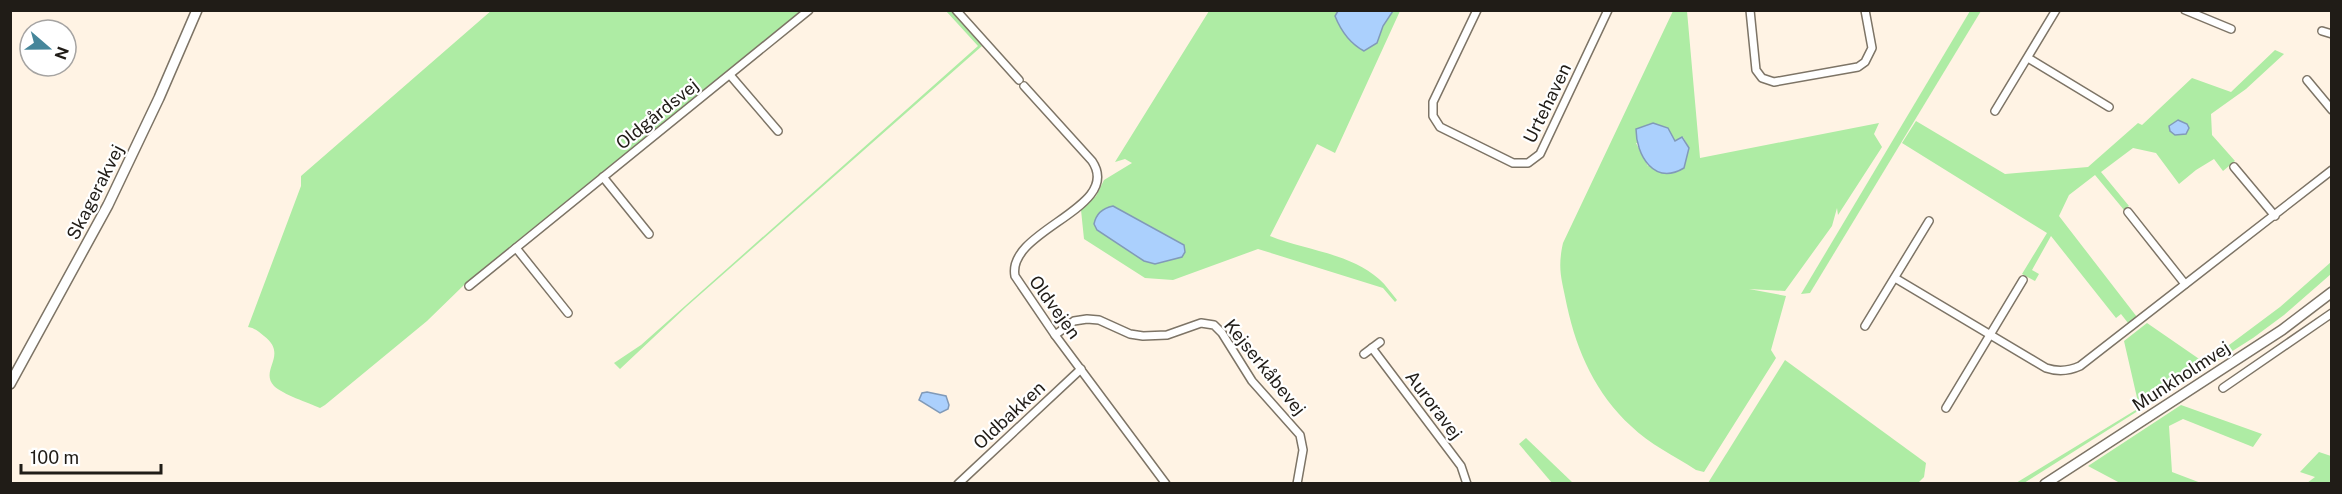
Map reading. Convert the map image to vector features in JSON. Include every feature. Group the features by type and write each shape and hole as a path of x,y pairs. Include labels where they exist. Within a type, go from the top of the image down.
{"street":[{"name":"Skagerakvej","path":"10,384 108,205 159,98 197,10"},
{"name":"Oldgårdsvej","path":"469,286 809,10"},
{"path":"956,10 1019,80"},
{"name":"Urtehaven","path":"1477,10 1433,102 1433,117 1440,127 1518,164 1528,163 1540,154 1608,10"},
{"path":"1750,10 1756,70 1762,78 1774,82 1858,67 1863,64 1872,48 1865,10"},
{"path":"1995,111 2056,10"},
{"path":"2184,10 2231,29"},
{"path":"2322,31 2331,34"},
{"path":"2028,58 2109,107"},
{"path":"730,75 778,131"},
{"path":"2307,80 2331,110"},
{"name":"Oldvejen","path":"1024,86 1088,156 1098,173 1094,190 1071,212 1026,246 1017,257 1014,266 1017,281 1166,483"},
{"path":"2234,167 2275,216"},
{"path":"1895,278 2046,368 2058,371 2073,369 2080,366 2275,216 2331,170"},
{"path":"603,177 649,234"},
{"path":"2128,212 2185,284"},
{"path":"1865,327 1929,221"},
{"path":"516,248 568,313"},
{"path":"1946,408 2023,280"},
{"name":"Munkholmvej","path":"2045,483 2282,330 2331,292"},
{"path":"2223,388 2331,313"},
{"name":"Kejserkåbevej","path":"1056,335 1074,321 1087,319 1099,320 1130,334 1143,336 1167,335 1201,323 1214,326 1222,333 1258,389 1300,435 1304,450 1297,483"},
{"path":"1364,354 1380,342"},
{"name":"Auroravej","path":"1372,348 1461,466 1467,483"},
{"name":"Oldbakken","path":"958,483 1081,369"}],"green space":[{"path":"492,10 802,11 464,285 427,321 325,405 320,408 283,392 270,380 274,356 271,343 257,330 248,327 301,186 301,176"},
{"path":"946,11 951,11 982,46 686,307 620,369 614,363 641,345 978,46"},
{"path":"1209,11 1400,11 1335,153 1317,144 1270,236 1355,263 1382,281 1397,300 1395,302 1383,288 1258,249 1173,280 1145,278 1084,239 1081,210 1096,196 1104,180 1132,163 1125,159 1115,162"},
{"path":"1673,11 1687,11 1700,158 1879,123 1874,134 1882,147 1838,215 1837,208 1832,226 1785,291 1749,289 1786,296 1771,350 1776,358 1704,472 1696,470 1638,432 1619,414 1598,386 1582,356 1571,323 1560,268 1563,243","holes":["1683,137 1689,148 1684,167 1648,166 1636,143 1675,141"]},
{"path":"1970,11 1981,11 1810,293 1801,294"},
{"path":"2275,50 2284,54 2246,89 2211,114 2212,135 2235,161 2223,171 2214,159 2179,184 2156,153 2133,148 2101,172 2129,206 2124,210 2095,175 2069,195 2059,216 2137,317 2128,323 2121,314 2116,318 2051,236 2032,270 2039,274 2035,281 2022,274 2047,233 1902,143 1916,121 2005,174 2088,167 2138,123 2142,125 2192,78 2231,92"},
{"path":"2331,262 2331,274 2284,315 2253,338 2024,483 2016,483 2139,408 2154,392 2138,402 2124,341 2147,323 2205,363 2280,307"},
{"path":"1785,360 1926,463 1924,477 1918,483 1708,483"},
{"path":"2181,405 2262,434 2253,447 2183,419 2169,426 2172,472 2201,483 2120,483 2088,466"},
{"path":"1526,438 1573,483 1552,483 1519,444"},
{"path":"2319,452 2331,456 2331,483 2307,483 2315,477 2300,472"}],"water":[{"path":"1338,10 1393,11 1383,26 1377,43 1364,51 1343,32 1335,16"},
{"path":"2178,120 2187,124 2189,128 2186,134 2175,135 2170,131 2169,126"},
{"path":"1653,123 1668,128 1675,141 1682,137 1689,148 1684,168 1673,173 1664,173 1649,165 1643,158 1636,129"},
{"path":"1113,206 1184,245 1185,252 1182,257 1155,264 1144,261 1097,230 1094,224 1098,214"},
{"path":"922,393 946,396 948,409 940,413 919,400"}]}
